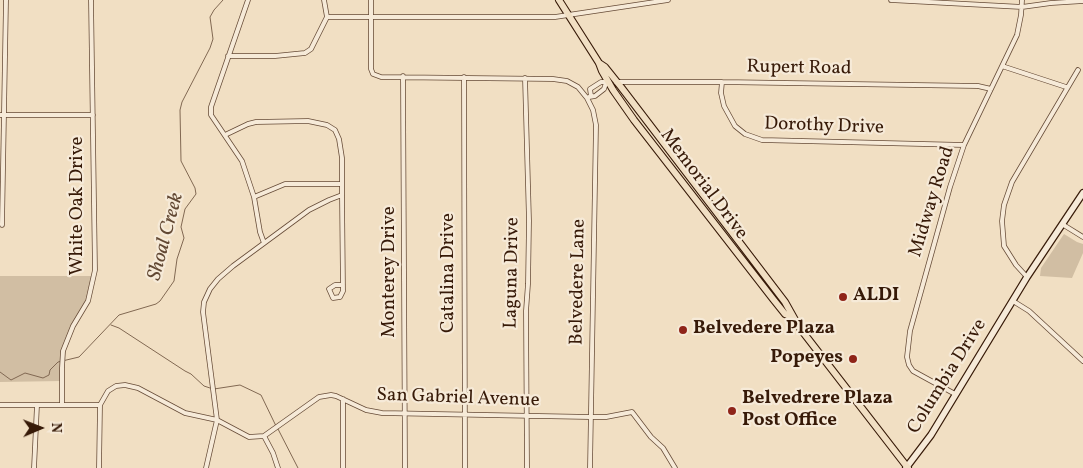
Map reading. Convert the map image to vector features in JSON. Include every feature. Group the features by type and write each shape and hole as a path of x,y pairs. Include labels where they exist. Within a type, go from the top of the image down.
{"main road":[{"name":"Memorial Drive","path":"559,0 599,63 607,83 634,120 740,258 785,314 792,317"},
{"name":"Memorial Drive","path":"599,63 606,67 790,308 792,317 907,468"},
{"name":"Columbia Drive","path":"907,468 931,435 1027,277 1083,193"}],"street":[{"path":"2,225 2,115 6,0"},
{"name":"White Oak Drive","path":"62,405 63,351 73,326 88,300 95,270 91,0"},
{"path":"248,0 211,107 211,115 242,161 254,197 260,232 264,243"},
{"path":"228,56 275,56 305,53 311,49 327,17 324,0"},
{"path":"371,0 372,74 381,77 553,78 567,81 578,87 589,97"},
{"path":"327,17 568,16 668,0"},
{"path":"891,0 1022,7 1052,2 1083,1"},
{"name":"Midway Road","path":"956,394 913,371 907,357 915,310 950,187 964,145 1017,35 1022,0"},
{"path":"1002,66 1066,88"},
{"path":"1027,277 1016,265 1004,246 1002,221 1006,194 1078,70"},
{"name":"Monterey Drive","path":"403,76 405,468"},
{"name":"Catalina Drive","path":"464,78 465,468"},
{"name":"Laguna Drive","path":"525,78 529,221 526,311 527,468"},
{"path":"601,82 607,83 604,89 595,96 589,97 590,89 601,82"},
{"name":"Rupert Road","path":"607,83 722,82 978,86 991,89"},
{"name":"Dorothy Drive","path":"722,82 721,93 724,106 735,126 745,134 762,140 964,145"},
{"name":"Belvedere Lane","path":"589,97 594,110 596,125 590,468"},
{"path":"2,115 93,115"},
{"path":"225,135 256,122 308,121 327,125 334,130 339,139 342,158 343,285"},
{"path":"254,197 285,184 342,184"},
{"path":"206,468 217,420 203,312 204,302 210,289 233,266 309,210 342,195"},
{"path":"1062,224 1083,237"},
{"path":"1013,301 1029,311 1083,360"},
{"path":"100,468 100,405 104,396 111,389 130,385 175,409 217,420 249,437 264,436 278,468"},
{"name":"San Gabriel Avenue","path":"264,436 319,397 331,395 366,410 382,413 606,417 632,412 651,437 663,448 675,468"},
{"path":"343,399 343,468"},
{"path":"0,405 100,405"},
{"path":"34,468 37,405"}],"shaded area":[{"path":"1064,234 1083,244 1083,253 1072,278 1040,276 1041,268"},
{"path":"0,276 92,276 87,306 67,339 62,381 0,382"}],"waterway":[{"name":"Shoal Creek","path":"0,372 11,380 25,373 43,378 49,375 50,370 58,362 79,357 119,315 156,304 160,301 174,281 177,259 184,238 181,227 185,209 196,194 195,188 181,161 180,110 182,102 213,39 210,17 223,0"},
{"path":"111,325 119,328 191,374 204,386 210,388"},
{"path":"214,389 240,385 261,395 276,426"},
{"path":"278,429 298,468"}],"place":[{"name":"ALDI","path":"843,297"},
{"name":"Belvedere Plaza","path":"683,330"},
{"name":"Popeyes","path":"853,359"},
{"name":"Belvedrere Plaza Post Office","path":"732,411"}]}
